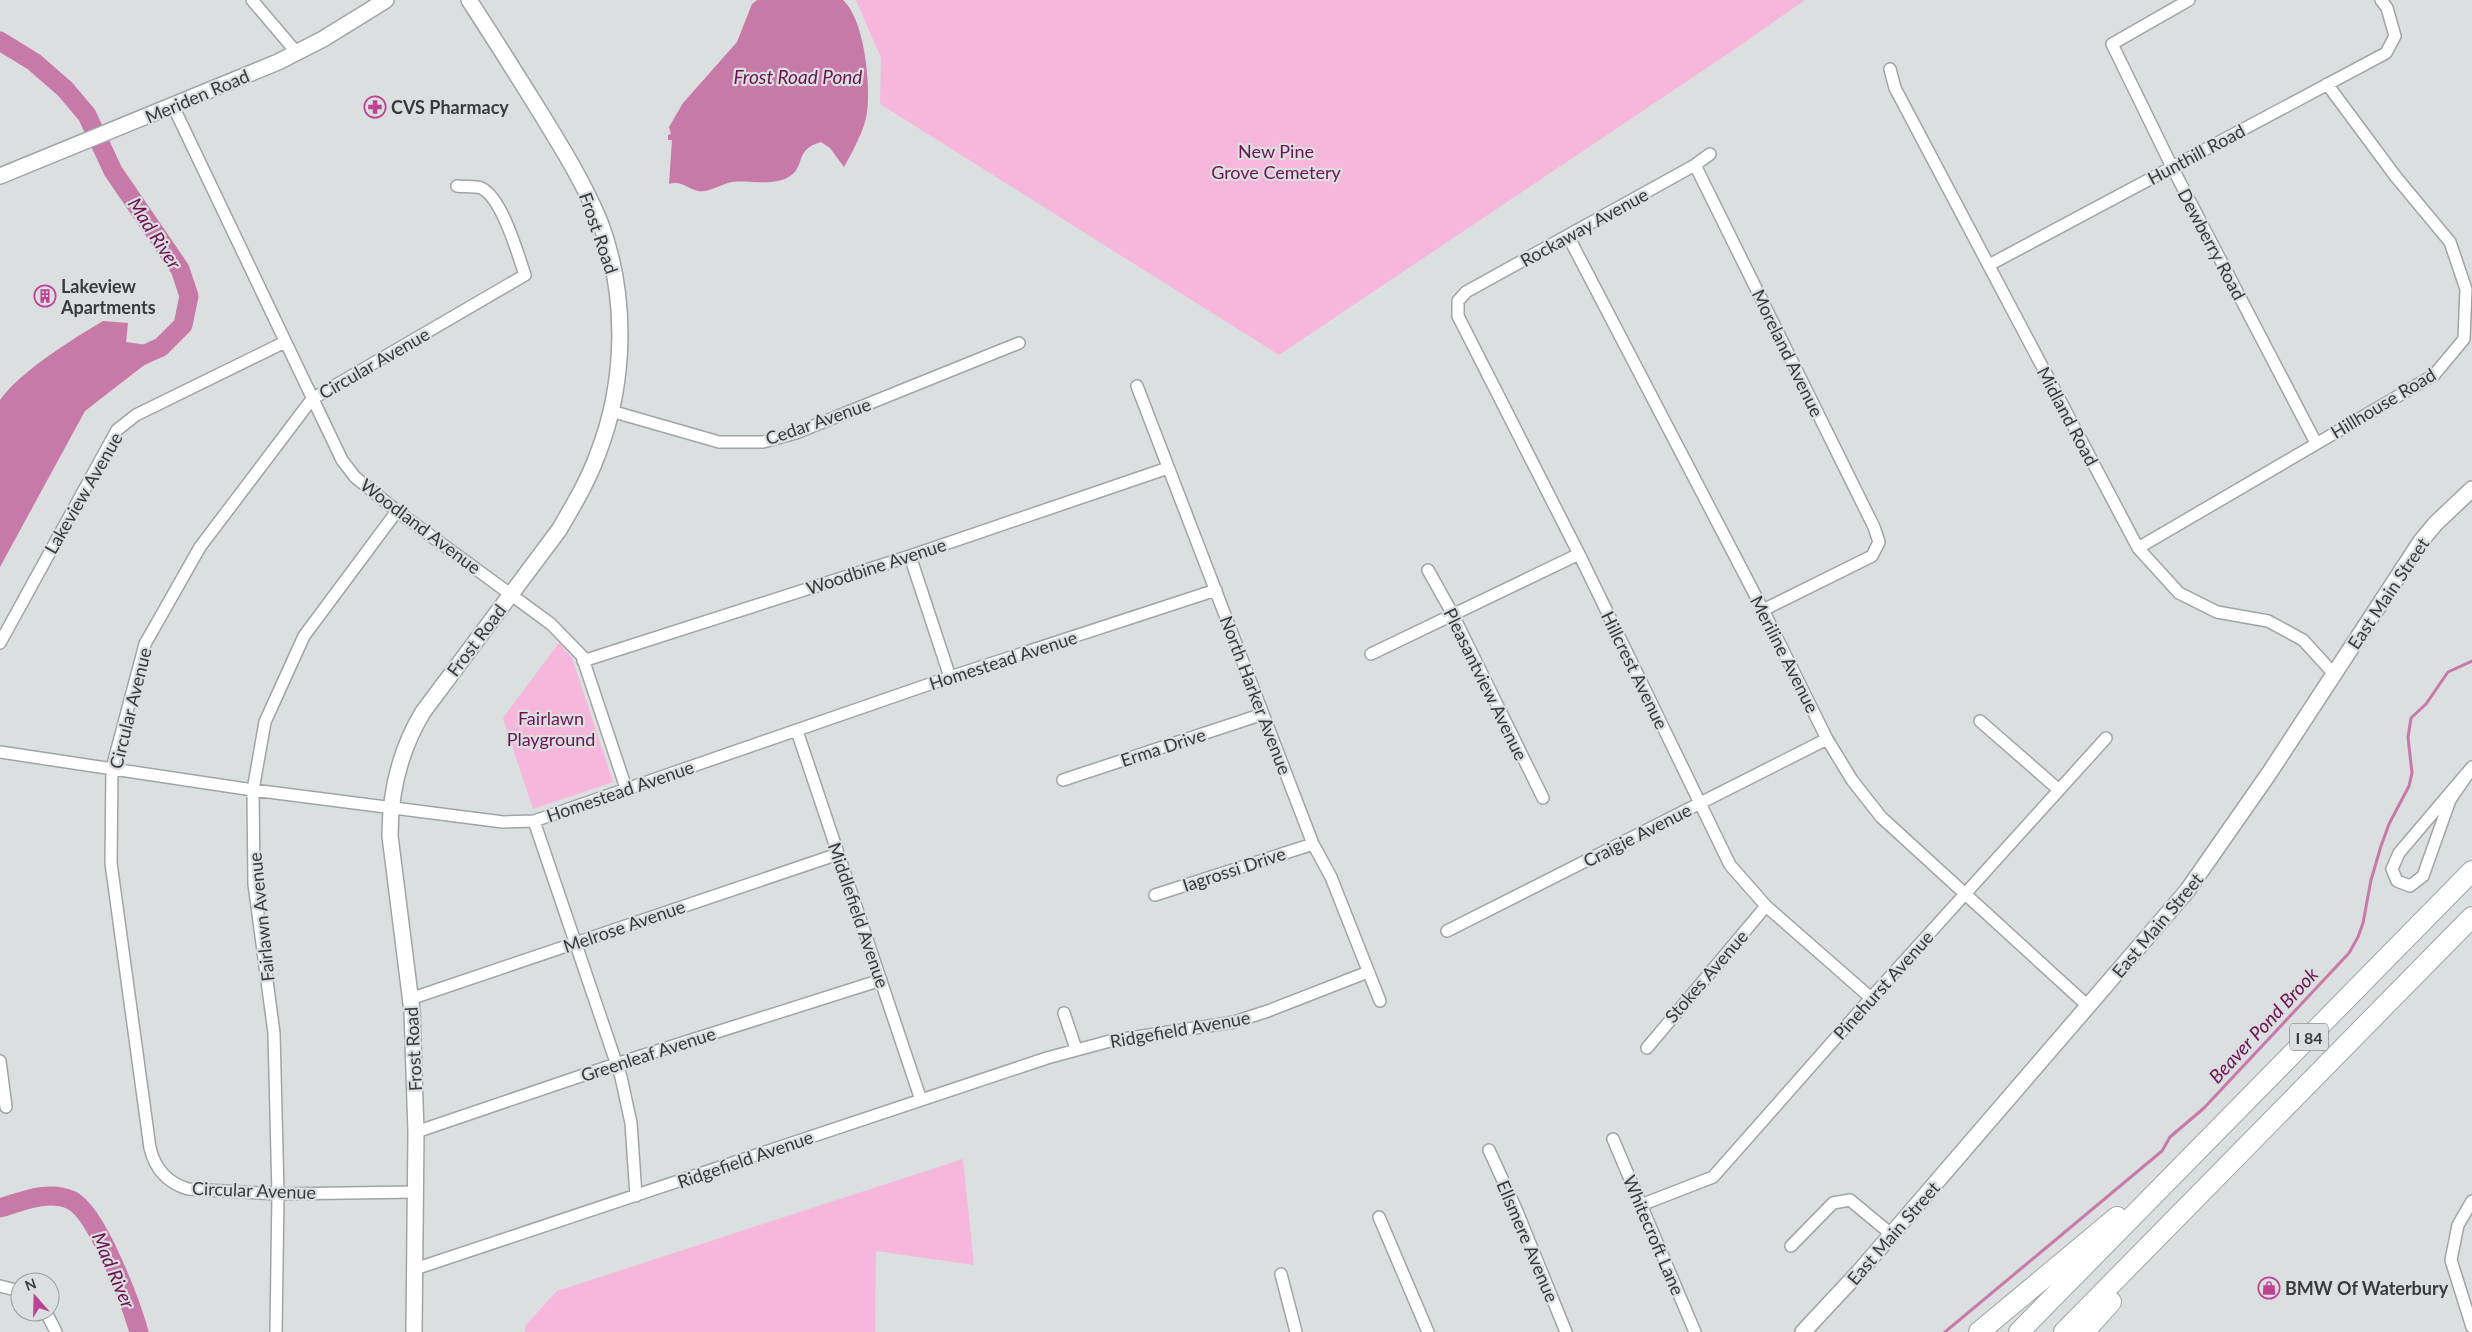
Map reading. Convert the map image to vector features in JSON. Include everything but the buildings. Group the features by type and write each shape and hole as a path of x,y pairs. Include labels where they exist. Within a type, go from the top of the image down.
{"highway":[{"name":"I 84","path":"2019,1332 2472,871"},
{"name":"I 84","path":"2064,1332 2472,917"},
{"path":"1979,1332 2116,1218 2146,1203"},
{"path":"2084,1332 2156,1253 2169,1225"}],"main road":[{"name":"Meriden Road","path":"0,176 173,106 297,53 386,0"},
{"name":"Frost Road","path":"414,1332 416,1132 410,998 391,853 390,808 399,766 414,726 559,530 577,500 598,455 610,411 619,364 620,328 616,280 607,242 587,192 573,165 470,0"},
{"name":"East Main Street","path":"1803,1332 1891,1234 2159,926 2199,876 2301,725 2421,541 2443,516 2472,490"}],"street":[{"path":"252,0 297,53"},
{"name":"Dewberry Road","path":"2189,0 2112,44 2172,167 2316,443"},
{"name":"Hunthill Road","path":"1988,265 2386,53 2395,36 2387,8 2381,0"},
{"name":"Midland Road","path":"1890,69 1895,88 2138,548 2178,593 2217,612 2268,621 2303,640 2334,674"},
{"name":"Hillhouse Road","path":"2138,548 2434,375 2464,339 2466,290 2450,242 2396,177 2327,84"},
{"name":"Woodland Avenue","path":"173,106 342,460 355,477 397,511 511,593 551,624 577,649 583,661 626,788"},
{"name":"Rockaway Avenue","path":"1458,301 1466,292 1695,165 1710,154"},
{"name":"Moreland Avenue","path":"1695,165 1870,518 1879,542 1872,556 1763,610"},
{"name":"Circular Avenue","path":"415,1192 278,1194 188,1189 176,1185 165,1177 152,1157 111,862 112,768 145,644 200,547 312,399 524,275 514,242 494,199 481,188 458,186"},
{"name":"Meriline Avenue","path":"1568,236 1763,610 1827,738 1852,780 1880,817 2088,1007"},
{"name":"Hillcrest Avenue","path":"1458,301 1458,316 1579,554 1698,804 1730,865 1766,906 1871,998"},
{"name":"Lakeview Avenue","path":"0,643 80,495 122,425 136,415 285,342"},
{"name":"Cedar Avenue","path":"610,411 719,442 763,442 796,433 1020,343"},
{"name":"North Harker Avenue","path":"1137,386 1313,844 1331,877 1380,1001"},
{"name":"Woodbine Avenue","path":"583,661 910,556 1168,468"},
{"name":"Fairlawn Avenue","path":"276,1332 278,1194 274,1033 254,884 253,790 265,722 304,636 397,511"},
{"path":"1371,654 1452,613 1579,554"},
{"path":"910,556 950,677"},
{"name":"Pleasantview Avenue","path":"1428,570 1452,613 1543,798"},
{"name":"Homestead Avenue","path":"0,752 253,790 390,808 503,822 534,821 950,677 1216,590"},
{"name":"Erma Drive","path":"1063,780 1263,714"},
{"path":"1980,721 2059,790"},
{"name":"Middlefield Avenue","path":"797,731 921,1100"},
{"name":"Craigie Avenue","path":"1447,931 1827,738"},
{"name":"Pinehurst Avenue","path":"1641,1204 1714,1177 1871,998 2106,738"},
{"path":"2472,767 2450,800 2423,876 2418,883 2410,886 2397,881 2392,869 2399,853 2472,767"},
{"path":"534,821 616,1064 632,1123 636,1196"},
{"name":"Iagrossi Drive","path":"1155,895 1313,844"},
{"name":"Melrose Avenue","path":"410,998 838,854"},
{"name":"Stokes Avenue","path":"1647,1048 1766,906"},
{"name":"Ridgefield Avenue","path":"415,1269 1076,1049 1116,1040 1234,1022 1268,1012 1368,972"},
{"name":"Greenleaf Avenue","path":"416,1132 616,1064 881,980"},
{"path":"1064,1013 1076,1049"},
{"path":"0,1061 6,1107"},
{"name":"Whitecroft Lane","path":"1613,1138 1695,1332"},
{"name":"Ellsmere Avenue","path":"1489,1150 1516,1209 1566,1332"},
{"path":"1791,1246 1833,1202 1841,1200 1850,1200 1891,1234"},
{"path":"2472,1201 2458,1225 2451,1260 2472,1327"},
{"path":"1379,1217 1428,1332"},
{"path":"1281,1274 1296,1332"}],"green space":[{"name":"New Pine Grove Cemetery","path":"856,0 1805,0 1279,355 880,104 881,58"},
{"name":"Fairlawn Playground","path":"559,643 572,658 613,782 533,809 503,718"},
{"path":"963,1159 974,1265 876,1251 875,1332 525,1332 525,1326 557,1291"}],"water":[{"name":"Frost Road Pond","path":"757,0 843,0 851,10 862,38 868,90 866,118 856,143 844,167 830,148 821,142 806,150 795,171 782,180 770,182 732,182 711,190 702,191 677,183 669,184 672,140 668,140 668,135 671,134 669,127 683,103 737,42 752,4"},
{"path":"103,321 128,323 126,342 161,347 161,352 85,411 0,567 0,400 33,367"}],"waterway":[{"name":"Mad River","path":"0,41 34,62 65,89 87,115 113,171 180,269 189,296 183,325 161,347 139,357"},
{"name":"Beaver Pond Brook","path":"1945,1332 2162,1151 2170,1137 2204,1108 2349,953 2363,923 2371,880 2381,846 2389,824 2409,786 2412,773 2408,737 2411,718 2426,704 2448,672 2472,661"},
{"name":"Mad River","path":"0,1208 44,1196 62,1197 71,1200 81,1208 102,1240 112,1260 129,1301 139,1332"}],"place":[{"name":"CVS Pharmacy","path":"375,107"},
{"name":"Lakeview Apartments","path":"45,296"},
{"name":"BMW Of Waterbury","path":"2269,1288"}]}
